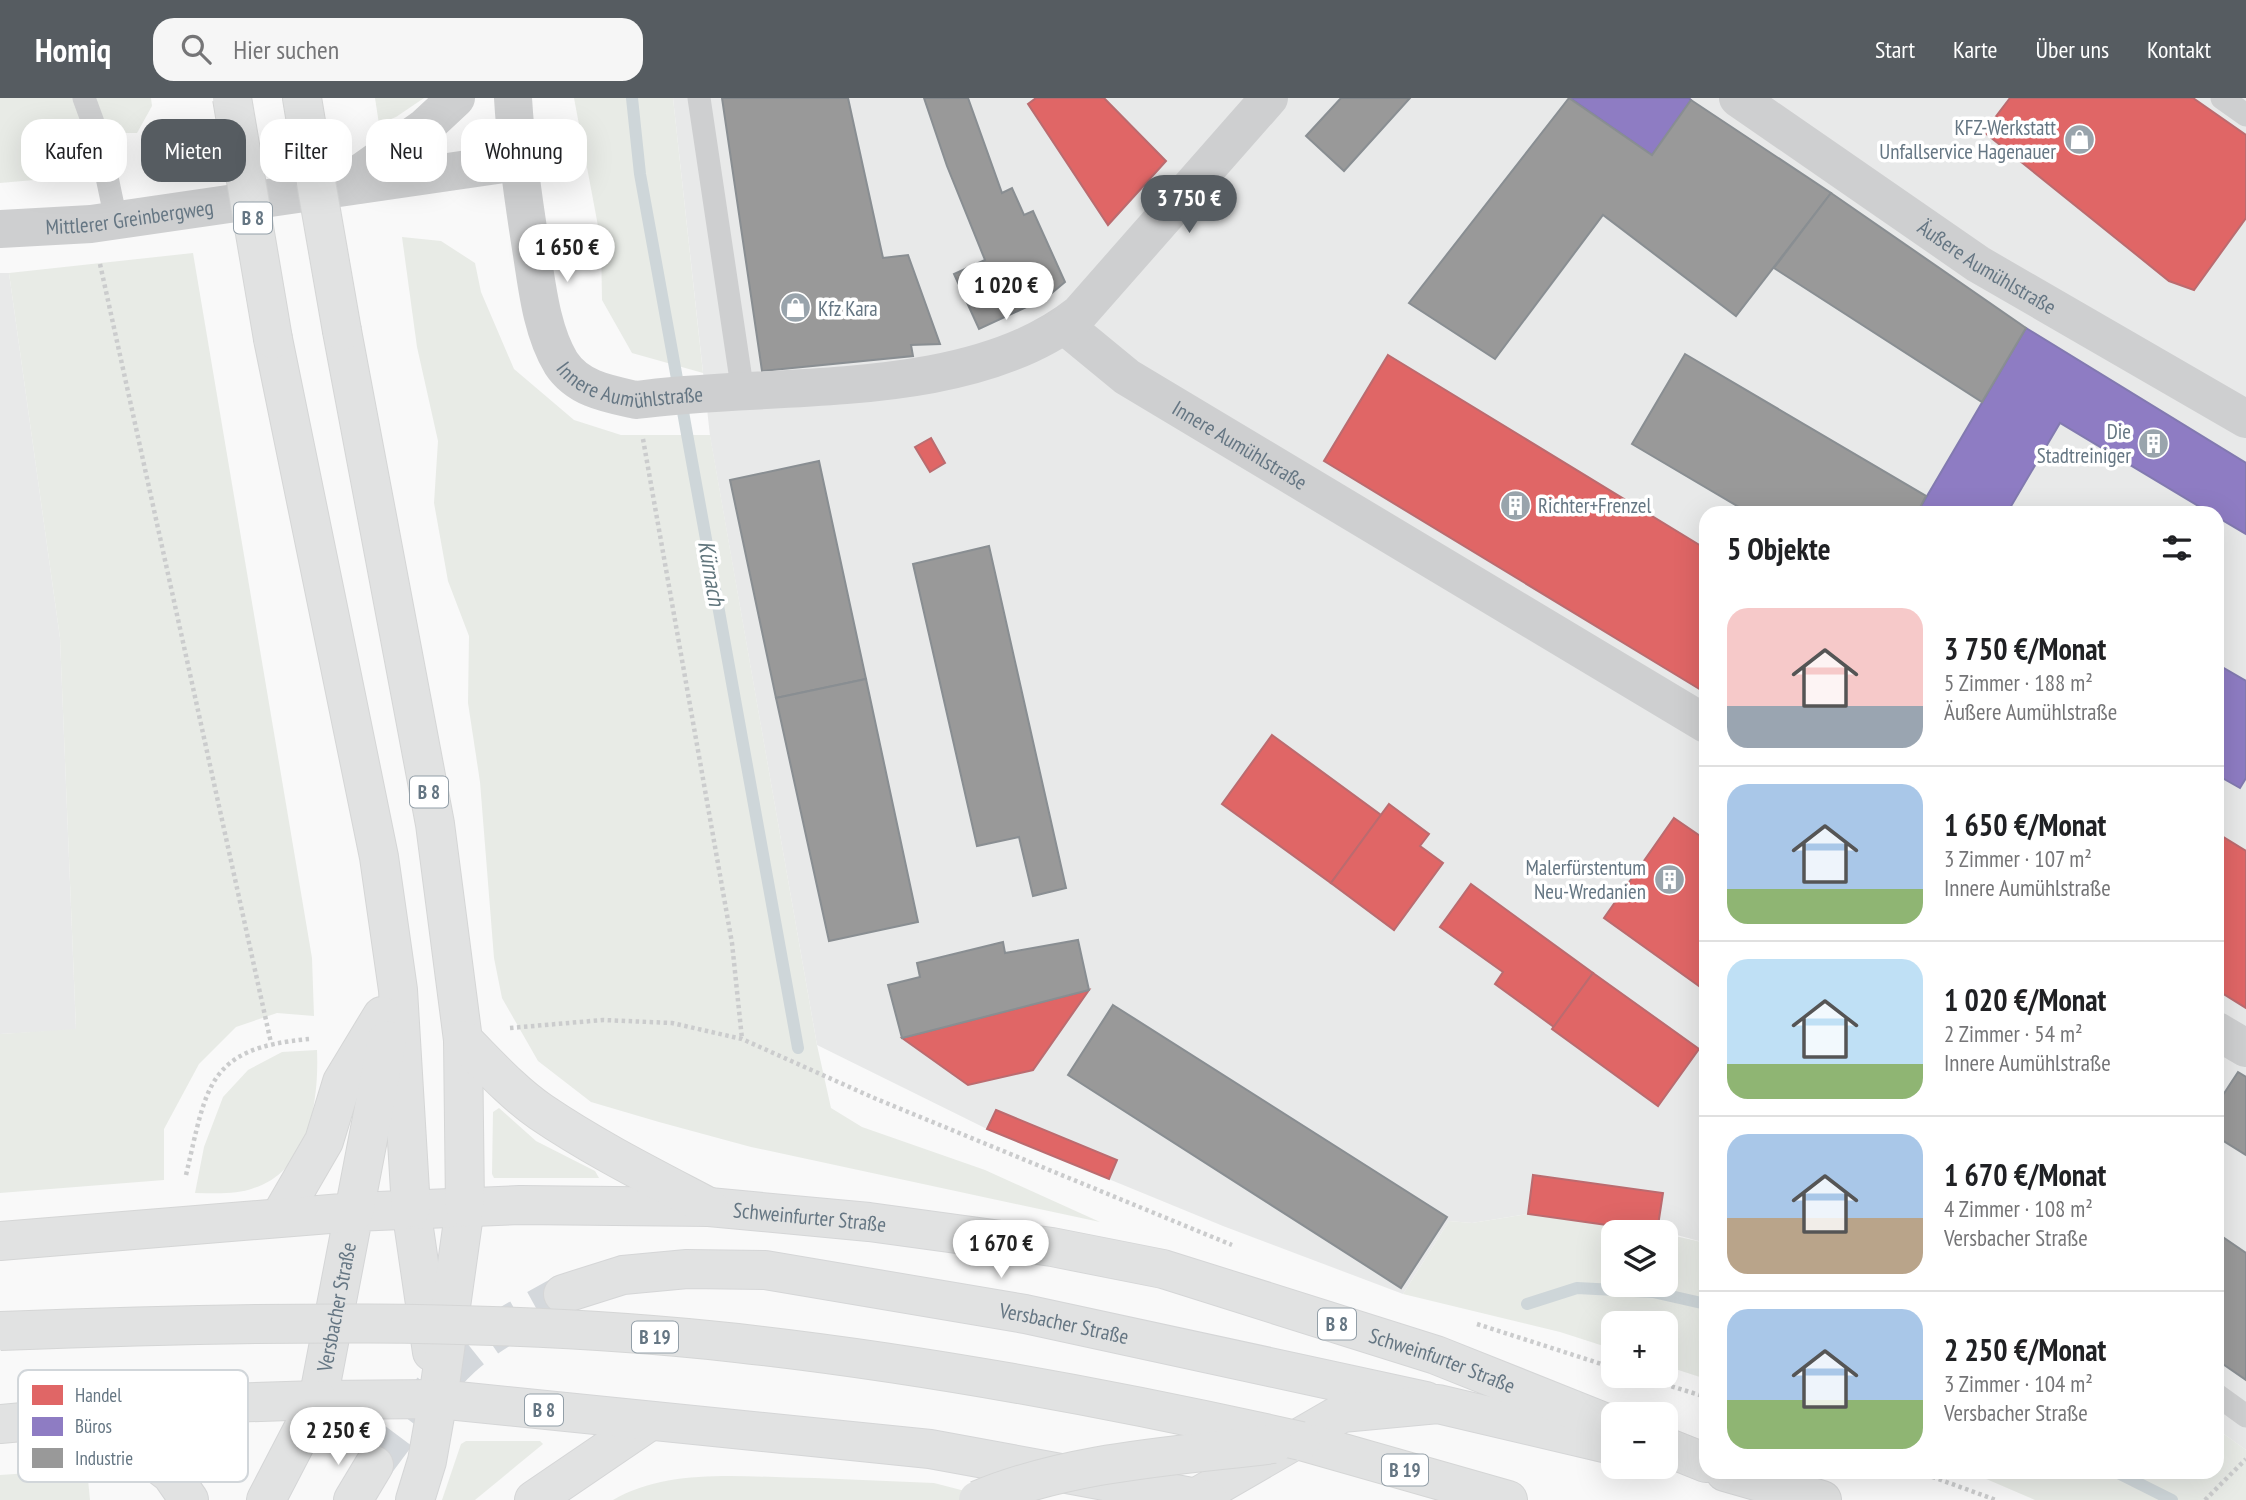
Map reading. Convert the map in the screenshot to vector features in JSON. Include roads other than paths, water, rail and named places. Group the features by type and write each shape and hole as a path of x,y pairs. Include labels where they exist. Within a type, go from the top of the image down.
{"main road":[{"name":"B 8","path":"232,98 274,339 379,857 398,990 411,1208 438,1399"},
{"name":"B 8","path":"302,98 329,184"},
{"name":"B 8","path":"321,98 342,331 435,824 463,1040 465,1207 438,1399"},
{"name":"B 8","path":"354,1212 398,990"},
{"path":"280,1217 324,1141 342,1082 398,990"},
{"name":"B 8","path":"463,1040 506,1083 540,1111 618,1160 709,1207"},
{"name":"Schweinfurter Straße","path":"0,1241 411,1208 709,1207 869,1222 1052,1247 1163,1269 1436,1355 1601,1421"},
{"name":"Versbacher Straße","path":"266,1500 318,1400 354,1212"},
{"name":"Versbacher Straße","path":"563,1294 623,1275 687,1269 765,1270 1025,1314 1438,1404"},
{"name":"B 19","path":"0,1331 312,1323 577,1331 735,1343 952,1371 1142,1405 1301,1441 1508,1500"},
{"name":"B 8","path":"438,1399 930,1449 1199,1499"},
{"path":"248,1402 438,1399 427,1461 415,1500"},
{"path":"1199,1499 1264,1457 1342,1413 1438,1404"},
{"name":"Schweinfurter Straße","path":"1438,1404 1601,1442"},
{"path":"534,1500 650,1421"},
{"path":"0,1424 18,1422"},
{"name":"B 19","path":"978,1500 1010,1487 1093,1467 1301,1441"},
{"path":"1678,1452 1699,1460"},
{"path":"1242,1500 1264,1457"},
{"path":"1678,1460 1699,1465"},
{"path":"353,1500 374,1465"},
{"path":"1753,1479 1822,1500"},
{"path":"177,1482 189,1500"}],"street":[{"name":"Mittlerer Greinbergweg","path":"329,184 425,127 456,98"},
{"name":"Innere Aumühlstraße","path":"513,98 514,119"},
{"path":"1065,326 1079,314 1269,98"},
{"name":"Äußere Aumühlstraße","path":"1738,98 1978,264 2246,419"},
{"name":"Mittlerer Greinbergweg","path":"0,229 104,222 329,184 461,169"},
{"name":"Innere Aumühlstraße","path":"520,182 540,305 561,362 576,378 597,392 645,399 737,394 928,375 1015,352 1065,326 1127,376 1699,720"},
{"path":"2224,1035 2246,1048"}],"lane":[{"path":"84,98 99,139 104,222"},
{"name":"Innere Aumühlstraße","path":"699,98 737,394"},
{"path":"2222,98 2246,115"},
{"path":"2224,1400 2246,1416"}],"waterway":[{"name":"Kürnach","path":"632,98 640,174 798,1048"},
{"path":"1527,1304 1577,1288 1653,1292 1699,1302"},
{"path":"2130,1479 2172,1500"}],"tunnel":[{"path":"374,1465 427,1395 463,1357 498,1331 563,1294"}],"place":[{"name":"KFZ-Werkstatt Unfallservice Hagenauer","path":"2079,139"},
{"name":"Kfz Kara","path":"795,308"},
{"name":"Die Stadtreiniger","path":"2154,443"},
{"name":"Richter+Frenzel","path":"1515,505"},
{"name":"Malerfürstentum Neu-Wredanien","path":"1669,879"}]}
